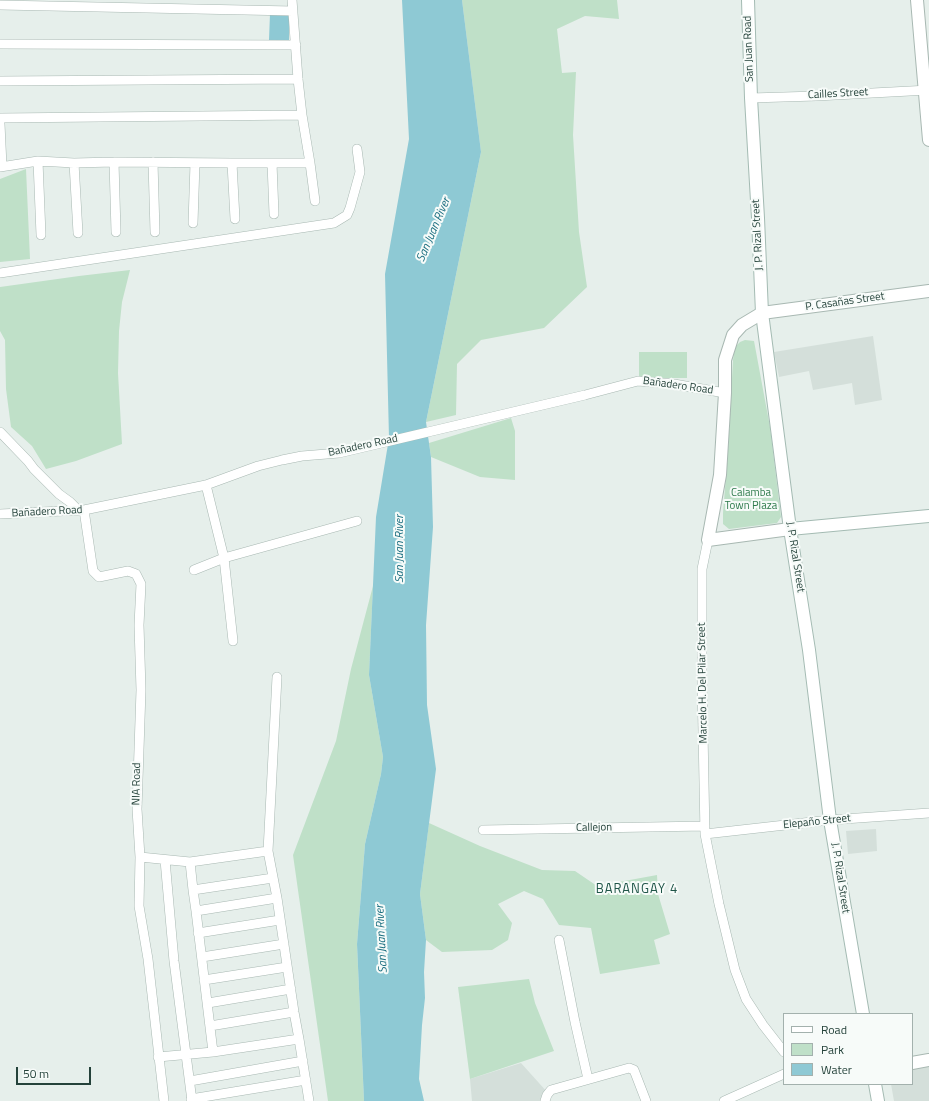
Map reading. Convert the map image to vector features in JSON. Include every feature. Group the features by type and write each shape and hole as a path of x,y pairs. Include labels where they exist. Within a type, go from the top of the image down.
{"main road":[{"name":"San Juan Road","path":"748,0 751,98"},
{"path":"917,0 927,90 929,140"},
{"name":"J. P. Rizal Street","path":"751,98 762,313 790,529 809,650 830,820 863,1013"},
{"name":"P. Casañas Street","path":"762,313 929,291"},
{"name":"Marcelo H. Del Pilar Street","path":"708,540 720,475 725,393 725,360 733,336 742,325 762,313"},
{"path":"708,540 790,529 929,516"},
{"path":"913,1062 929,1060"},
{"path":"875,1085 878,1101"}],"street":[{"path":"292,0 302,115 315,201"},
{"path":"0,6 293,11"},
{"path":"0,44 296,45"},
{"path":"0,81 298,80"},
{"name":"Cailles Street","path":"751,98 927,90"},
{"path":"0,118 302,115"},
{"path":"0,124 1,166 38,162 310,163"},
{"path":"0,273 334,223 347,215 350,208 360,172 357,149"},
{"path":"38,162 41,235"},
{"path":"114,162 116,232"},
{"path":"153,162 155,232"},
{"path":"74,163 78,233"},
{"path":"193,223 195,163"},
{"path":"232,163 235,219"},
{"path":"272,163 274,214"},
{"name":"Bañadero Road","path":"0,514 81,511 206,485 258,466 282,460 302,456 339,453 354,450 638,381 674,384 725,393"},
{"path":"0,432 59,494 81,511"},
{"path":"206,485 224,558 233,641"},
{"name":"NIA Road","path":"81,511 93,571 99,577 128,571 136,574 141,584 141,690 137,809 140,857 139,906 148,959 164,1101"},
{"path":"194,570 224,558 357,521"},
{"name":"Marcelo H. Del Pilar Street","path":"708,540 702,569 702,680 705,830 719,904 735,970 746,999 763,1025 783,1051"},
{"path":"277,677 268,851 277,898 309,1101"},
{"name":"Elepaño Street","path":"705,830 929,813"},
{"name":"Callejon","path":"483,830 705,830"},
{"path":"140,857 190,862 268,851"},
{"path":"165,860 174,961 192,1100 306,1080"},
{"path":"190,862 213,1052"},
{"path":"193,890 273,878"},
{"path":"196,911 277,898"},
{"path":"198,932 280,920"},
{"path":"559,940 588,1079"},
{"path":"202,957 284,944"},
{"path":"204,980 287,967"},
{"path":"208,1003 291,989"},
{"path":"210,1026 294,1012"},
{"path":"158,1057 213,1052 299,1039"},
{"path":"190,1081 303,1061"},
{"path":"545,1101 551,1090 629,1068 634,1070 646,1101"},
{"path":"724,1101 783,1074"}],"shaded area":[{"path":"873,336 882,400 855,405 852,383 813,390 809,371 779,377 774,352"},
{"path":"876,829 877,851 848,854 846,831"},
{"path":"521,1063 548,1093 541,1101 472,1101 470,1079"},
{"path":"929,1066 929,1101 894,1101 891,1085 913,1085 913,1069"}],"green space":[{"path":"462,0 617,0 619,19 585,16 557,29 562,73 576,72 573,135 579,232 587,287 544,328 481,340 457,364 456,415 426,422 481,152"},
{"path":"26,169 30,259 0,262 0,179"},
{"path":"130,270 122,302 119,331 118,373 122,444 76,461 46,469 32,446 11,427 6,389 5,340 0,331 0,287"},
{"name":"Calamba Town Plaza","path":"745,340 754,341 770,427 781,517 777,523 729,529 723,524 723,513 733,360 735,347 740,342"},
{"path":"639,352 687,352 687,378 639,378"},
{"path":"511,418 515,431 515,480 480,477 431,457 429,443"},
{"path":"373,586 369,675 383,757 381,774 365,844 357,944 364,1101 328,1101 293,855 336,741 351,669"},
{"path":"429,823 480,846 542,870 575,871 597,886 657,875 658,894 670,934 654,940 660,964 600,974 591,928 559,925 543,899 524,891 498,904 512,923 508,940 492,950 442,952 426,940 420,894"},
{"path":"529,979 535,1003 554,1051 470,1079 458,987"}],"water":[{"name":"San Juan River","path":"402,0 462,0 481,152 426,422 431,457 433,527 426,625 427,705 436,769 420,894 426,940 424,972 425,998 419,1079 424,1101 364,1101 357,944 365,844 381,774 383,757 369,675 376,517 389,438 385,274 409,139"},
{"path":"289,12 289,40 269,40 270,14"}],"district":[{"name":"BARANGAY 4","path":"637,890"}]}
